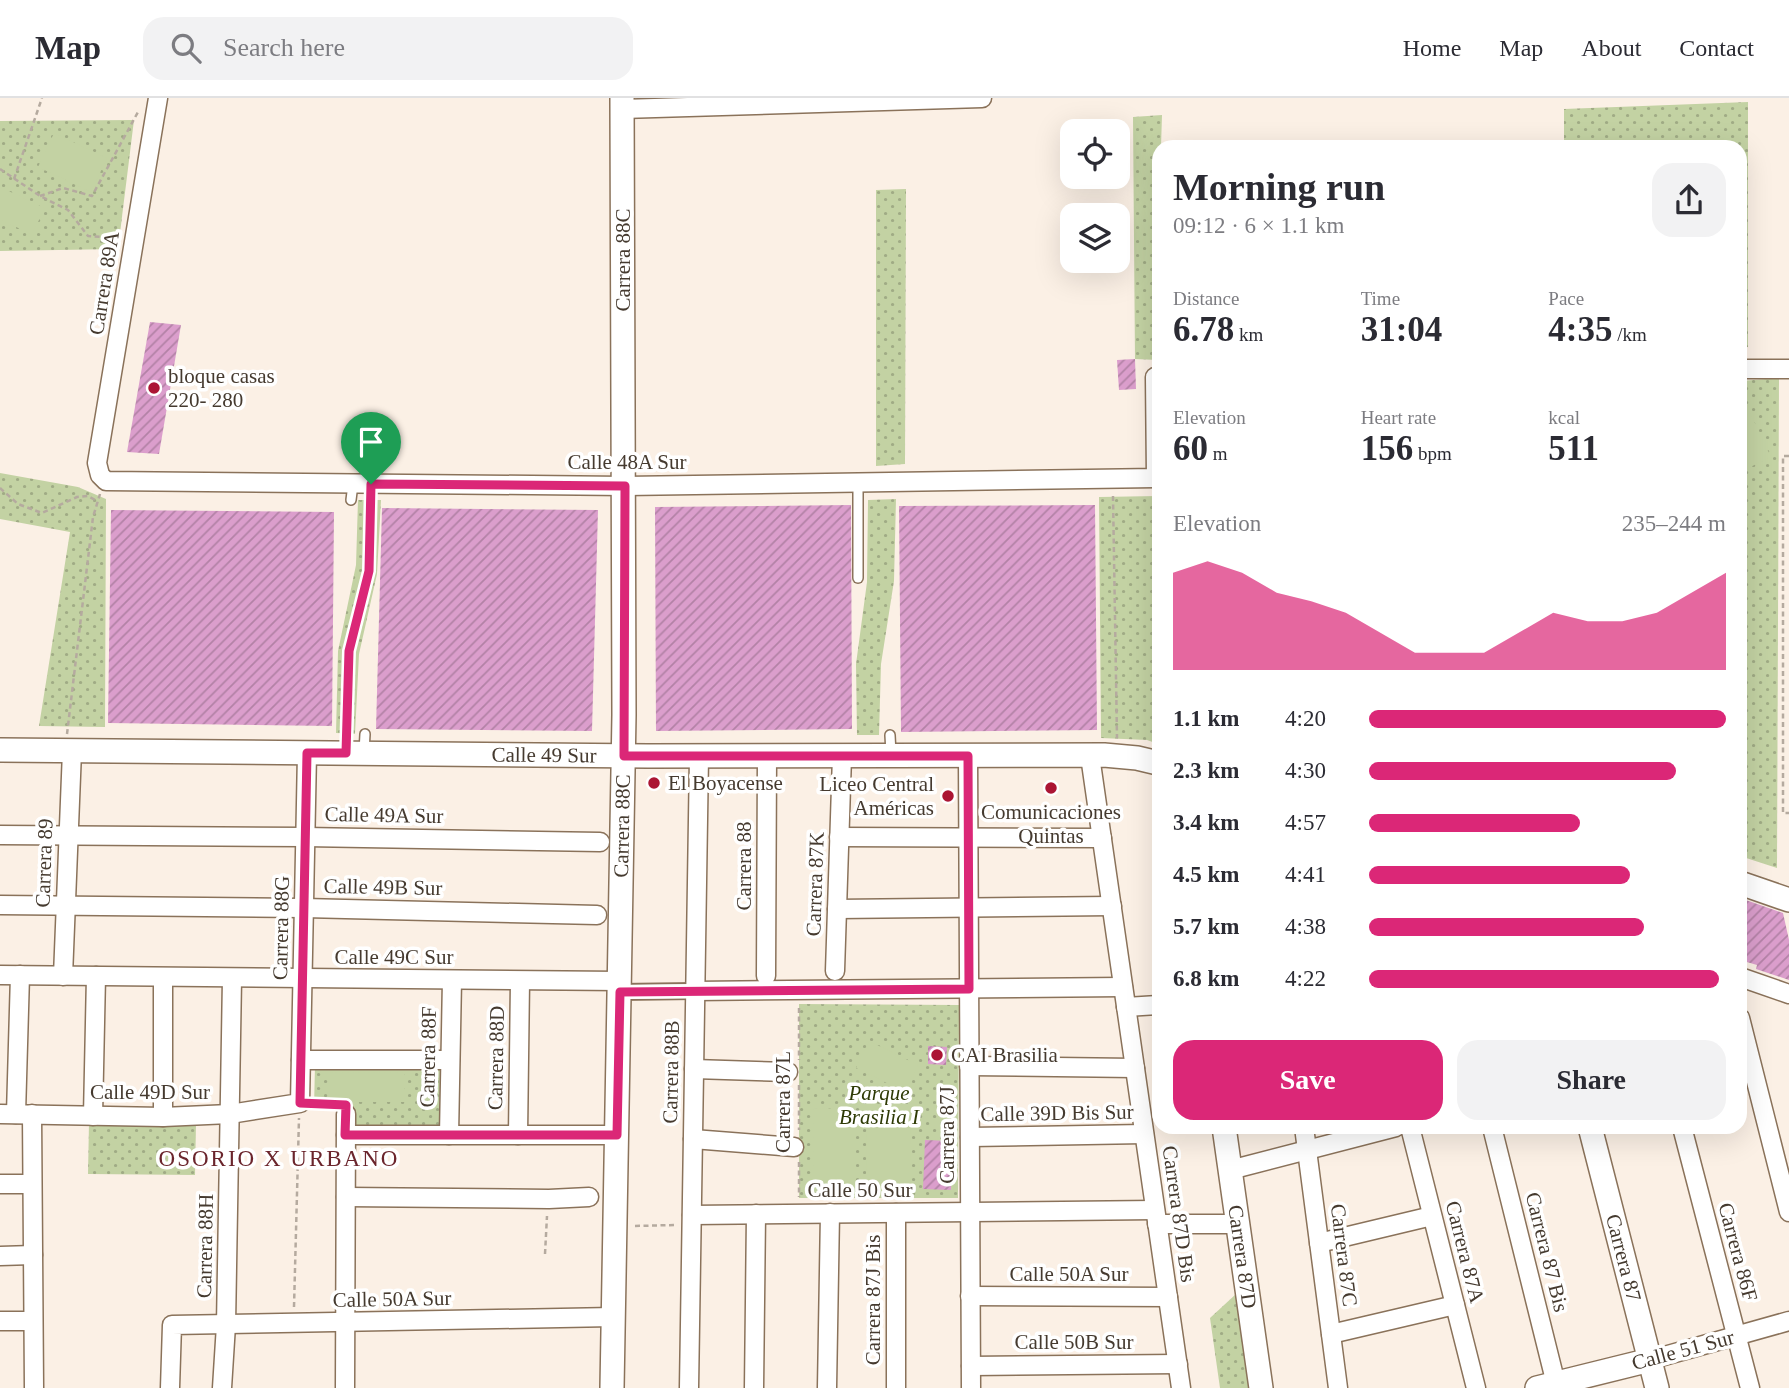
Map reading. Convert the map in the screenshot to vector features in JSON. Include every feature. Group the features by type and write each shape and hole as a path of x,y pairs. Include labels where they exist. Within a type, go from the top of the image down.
{"street":[{"name":"Carrera 89A","path":"103,478 97,463 158,98"},
{"path":"622,104 982,98"},
{"name":"Carrera 88C","path":"612,1388 624,756 622,104"},
{"path":"1747,369 1789,369"},
{"name":"Calle 48A Sur","path":"103,478 358,489 1152,478"},
{"name":"Calle 49 Sur","path":"0,750 307,753 358,747 624,756 842,756 891,746 968,756 1117,756 1152,762"},
{"name":"Carrera 89","path":"63,976 68,751"},
{"name":"Carrera 88G","path":"300,1103 307,753"},
{"name":"Carrera 88B","path":"689,1388 699,756"},
{"name":"Carrera 88","path":"766,976 767,756"},
{"name":"Carrera 87K","path":"835,971 842,756"},
{"name":"Carrera 87J","path":"968,756 971,1388"},
{"name":"Carrera 87D Bis","path":"1090,756 1181,1388"},
{"name":"Calle 49A Sur","path":"0,835 305,836 600,842"},
{"path":"839,837 1102,838"},
{"path":"1747,885 1789,900"},
{"name":"Calle 49B Sur","path":"0,905 597,915"},
{"path":"837,909 1112,906"},
{"name":"Calle 49C Sur","path":"0,975 520,981 695,992 1123,987"},
{"path":"20,975 16,1114 32,1184 34,1388"},
{"path":"93,1116 96,976"},
{"path":"163,978 163,1117"},
{"name":"Carrera 88H","path":"222,1388 226,1325 232,978"},
{"path":"1747,979 1789,994"},
{"name":"Carrera 88F","path":"449,1135 452,980"},
{"name":"Carrera 88D","path":"518,1135 520,981"},
{"path":"1126,1007 1152,1005"},
{"path":"1747,1046 1789,1212"},
{"path":"301,1060 450,1060"},
{"path":"969,1066 1135,1068"},
{"path":"694,1069 795,1076"},
{"name":"Calle 49D Sur","path":"16,1114 163,1117 230,1114 300,1103"},
{"path":"345,1388 346,1114"},
{"name":"Calle 39D Bis Sur","path":"970,1137 1144,1134"},
{"name":"Carrera 87D","path":"1225,1134 1261,1388"},
{"name":"Carrera 87C","path":"1305,1134 1338,1388"},
{"path":"1230,1170 1369,1134"},
{"name":"Carrera 87A","path":"1411,1134 1476,1388"},
{"name":"Carrera 87 Bis","path":"1494,1134 1550,1386"},
{"name":"Carrera 87","path":"1592,1134 1657,1388"},
{"name":"Carrera 86F","path":"1684,1134 1750,1388"},
{"path":"345,1135 617,1135"},
{"path":"693,1139 798,1145"},
{"path":"0,1184 32,1184"},
{"path":"346,1197 589,1197"},
{"name":"Calle 50 Sur","path":"692,1220 755,1214 970,1212 1156,1217 1237,1224"},
{"path":"827,1388 830,1213"},
{"name":"Carrera 87J Bis","path":"896,1213 896,1388"},
{"path":"754,1388 755,1214"},
{"path":"1319,1243 1432,1216"},
{"path":"0,1256 33,1255"},
{"name":"Calle 50A Sur","path":"970,1296 1168,1297"},
{"path":"1331,1334 1455,1306"},
{"name":"Calle 50A Sur","path":"170,1388 172,1325 613,1317"},
{"path":"0,1321 33,1321"},
{"name":"Calle 51 Sur","path":"1550,1386 1789,1321"},
{"name":"Calle 50B Sur","path":"971,1366 1178,1364"}],"lane":[{"path":"858,482 858,578"}],"path":[{"path":"15,179 42,98"},
{"path":"40,196 63,188 92,196 140,109"},
{"path":"0,169 40,196 68,210 88,236 134,239"},
{"path":"1789,456 1783,456 1783,813 1789,813"},
{"path":"68,751 97,501 103,478"},
{"path":"1113,479 1117,756"},
{"path":"0,488 18,504 42,513 77,497 88,496 97,501"},
{"path":"358,489 369,571 349,651 358,747"},
{"path":"1783,635 1789,635"},
{"name":"Carrera 87L","path":"799,990 795,1076 799,1213"},
{"path":"294,1324 300,1103 346,1105 346,1114"},
{"path":"545,1254 549,1199"},
{"path":"625,1226 692,1220"}],"green space":[{"path":"1748,102 1748,347 1747,140 1564,140 1564,109"},
{"path":"1162,115 1161,140 1152,140 1152,360 1135,359 1133,117"},
{"path":"134,120 118,249 0,251 0,121"},
{"path":"54,133 107,158 91,192 38,167"},
{"path":"0,187 45,208 32,234 0,220"},
{"path":"906,189 905,464 876,466 876,190"},
{"path":"1779,378 1777,868 1747,858 1747,380"},
{"path":"1747,406 1771,457 1747,469"},
{"path":"0,473 78,487 106,499 105,727 39,726 70,532 0,519"},
{"path":"1152,496 1152,742 1101,738 1099,497"},
{"path":"896,499 894,581 881,664 879,735 857,735 856,664 867,582 868,500"},
{"path":"358,500 381,500 377,574 359,654 355,734 336,733 338,651 356,565"},
{"name":"Parque Brasilia I","path":"799,1004 959,1005 958,1198 799,1198"},
{"path":"869,1041 918,1065 905,1092 856,1068"},
{"path":"315,1065 443,1066 442,1127 353,1126 353,1109 314,1108"},
{"path":"329,1072 404,1073 404,1102 329,1102"},
{"path":"867,1107 911,1107 910,1187 866,1187"},
{"path":"814,1108 854,1109 854,1187 814,1187"},
{"path":"89,1123 196,1124 195,1175 88,1174"},
{"path":"1236,1294 1249,1388 1220,1388 1210,1318"}],"building":[{"name":"bloque casas 220- 280","path":"150,322 181,325 159,454 127,452"},
{"path":"1135,359 1136,389 1119,390 1117,360"},
{"path":"851,505 852,729 656,731 655,507"},
{"path":"1095,505 1097,730 901,732 899,506"},
{"path":"382,508 598,510 592,731 376,729"},
{"path":"111,510 334,512 332,726 108,723"},
{"path":"1747,900 1783,913 1789,940 1789,980 1756,969 1757,965 1747,962"},
{"name":"CAI Brasilia","path":"928,1046 947,1047 946,1065 928,1064"},
{"path":"925,1140 952,1141 951,1190 923,1189"}],"place":[{"name":"bloque casas 220- 280","path":"154,388"},
{"name":"El Boyacense","path":"654,783"},
{"name":"Comunicaciones Quintas","path":"1051,788"},
{"name":"Liceo Central Américas","path":"948,796"},
{"name":"CAI Brasilia","path":"937,1055"}],"district":[{"name":"OSORIO X URBANO","path":"279,1158"}],"route":[{"path":"371,484 625,486 624,756 968,756 969,989 620,992 617,1135 345,1135 346,1105 300,1103 307,753 346,753 349,651 369,571 371,484"}]}
